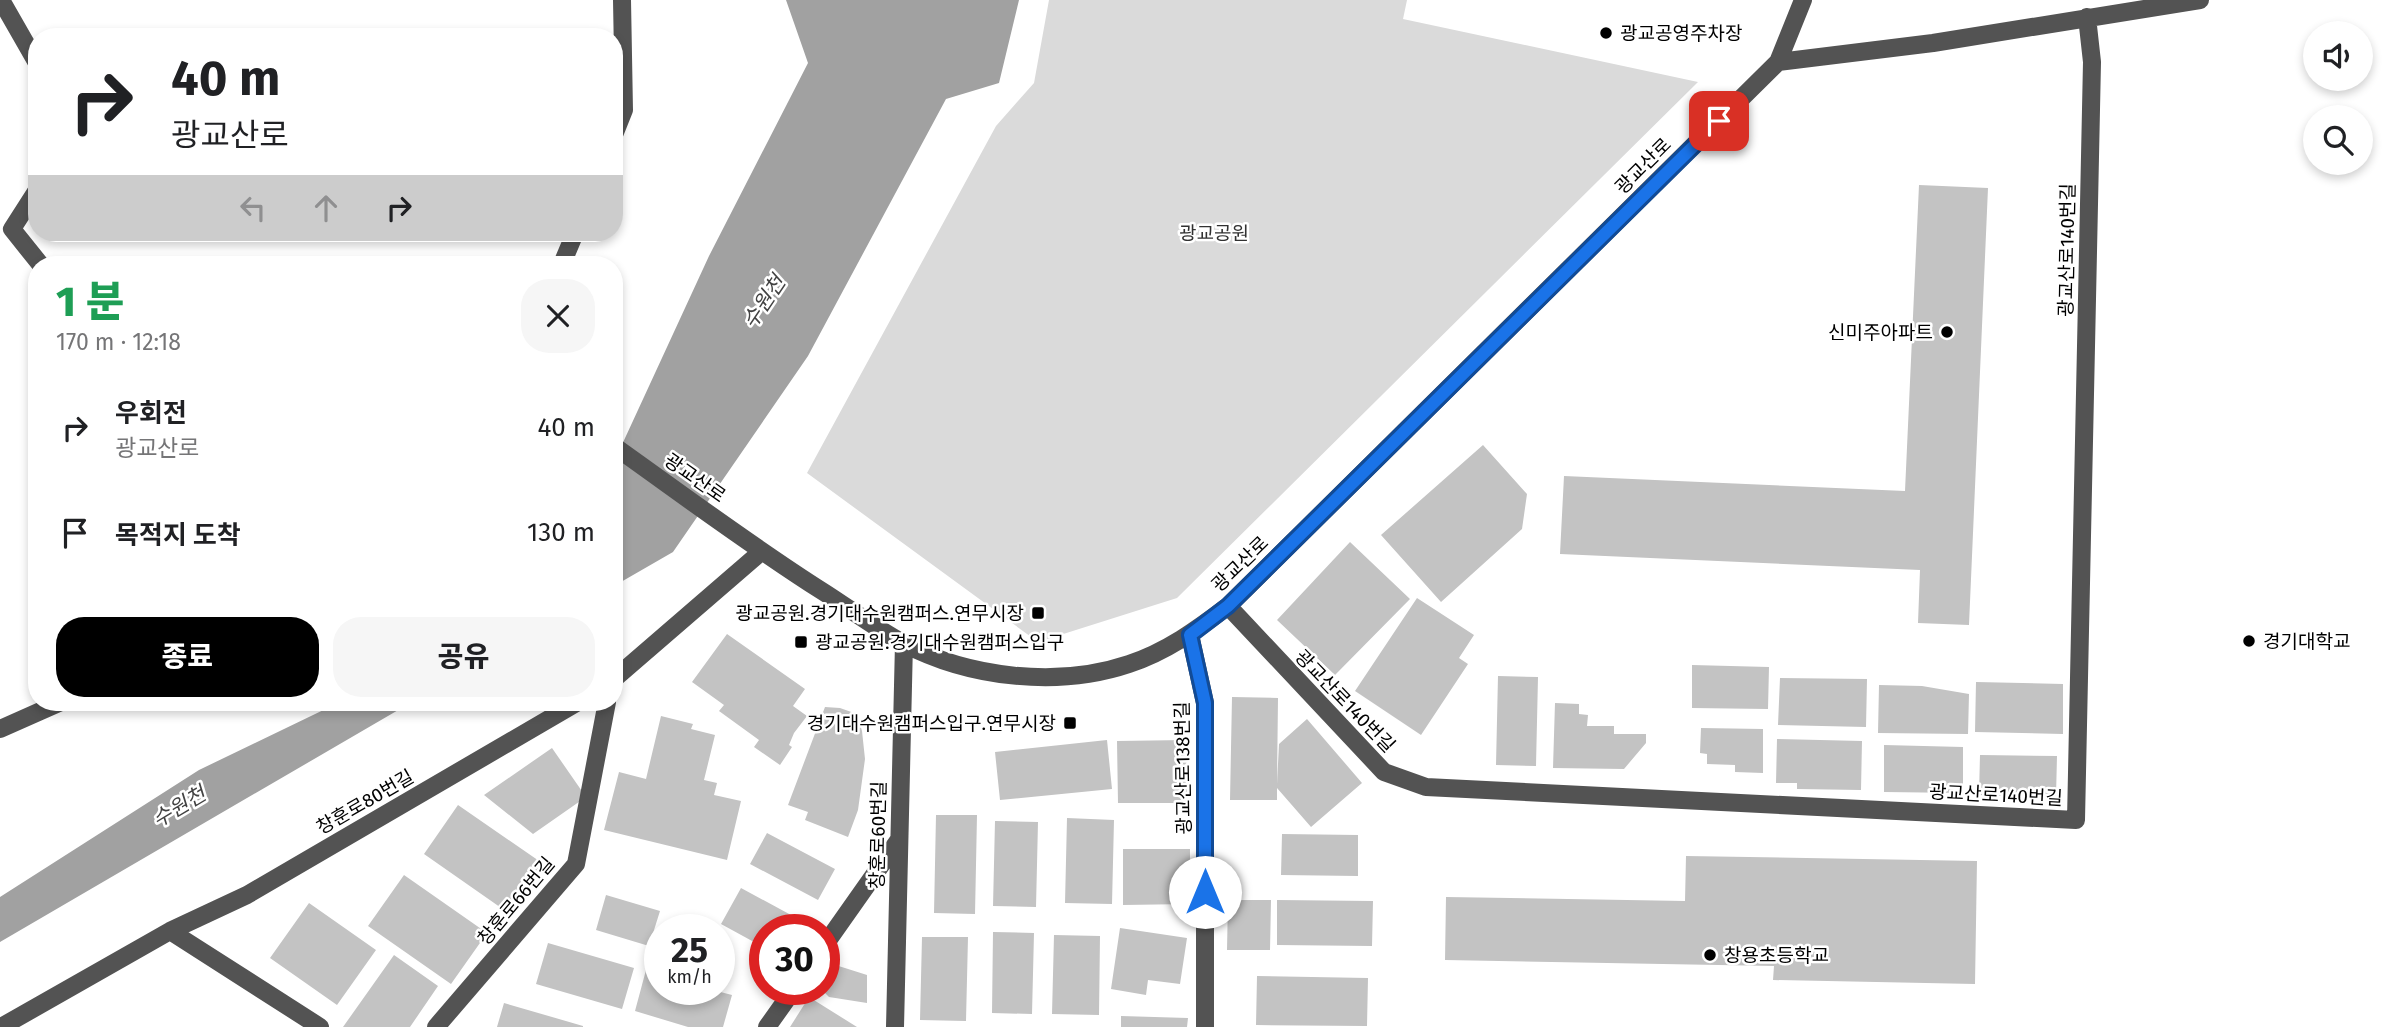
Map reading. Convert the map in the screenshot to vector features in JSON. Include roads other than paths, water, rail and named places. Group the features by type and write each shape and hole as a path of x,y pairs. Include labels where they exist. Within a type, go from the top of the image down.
{"street":[{"path":"1,0 28,47"},
{"path":"622,0 623,28"},
{"name":"광교산로","path":"623,452 755,547 904,643 957,664 1009,675 1075,677 1130,664 1190,635 1228,606 1777,62 1803,0"},
{"path":"1777,62 1933,43 2200,0"},
{"name":"광교산로140번길","path":"1228,606 1384,772 1426,787 2076,820 2092,61 2087,17"},
{"path":"623,55 623,112"},
{"path":"28,204 12,229 34,256"},
{"path":"623,671 755,547"},
{"name":"광교산로138번길","path":"1190,635 1205,703 1205,1027"},
{"name":"창훈로60번길","path":"895,1027 904,643"},
{"path":"0,729 41,711"},
{"name":"창훈로80번길","path":"1,1027 170,930 247,895 563,711"},
{"name":"창훈로66번길","path":"436,1027 576,863 605,711"},
{"path":"840,923 898,841"},
{"path":"170,930 320,1027"},
{"path":"767,1027 783,1005"}],"water":[{"name":"수원천","path":"786,0 1019,0 999,83 946,99 808,356 673,552 623,581 623,442 709,256 808,63"},
{"name":"수원천","path":"321,711 397,711 0,942 0,897 199,770"}],"place":[{"name":"광교공영주차장","path":"1606,33"},
{"name":"신미주아파트","path":"1947,332"},
{"name":"광교공원.경기대수원캠퍼스.연무시장","path":"1038,613"},
{"name":"경기대학교","path":"2249,641"},
{"name":"광교공원.경기대수원캠퍼스입구","path":"801,642"},
{"name":"경기대수원캠퍼스입구.연무시장","path":"1070,723"},
{"name":"창용초등학교","path":"1710,955"}],"park label":[{"name":"광교공원","path":"1214,233"}]}
